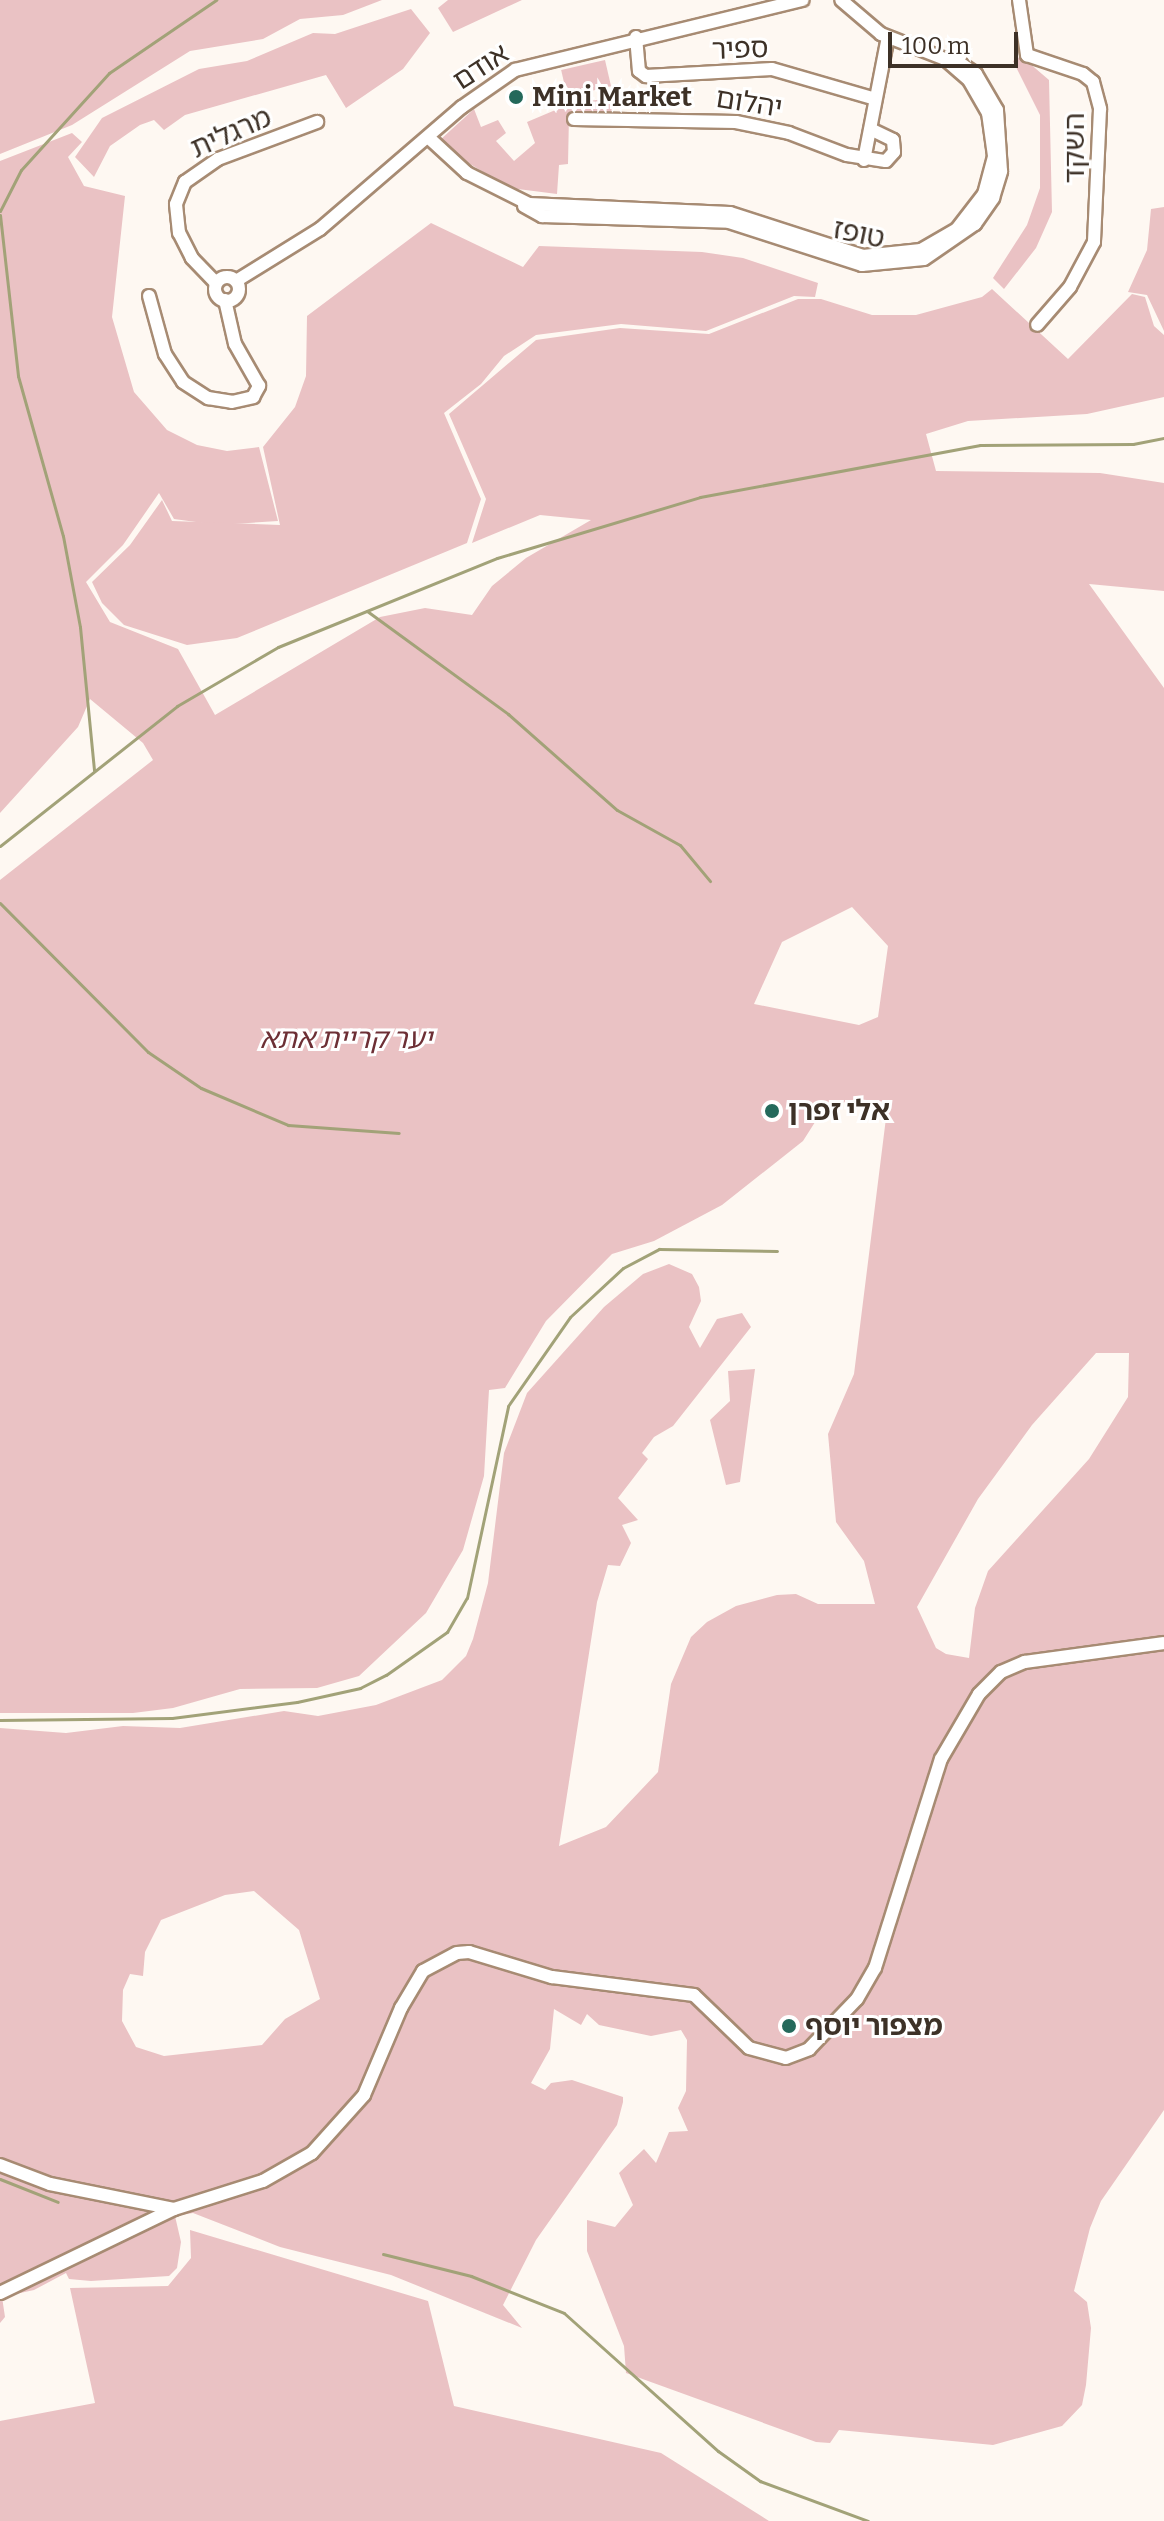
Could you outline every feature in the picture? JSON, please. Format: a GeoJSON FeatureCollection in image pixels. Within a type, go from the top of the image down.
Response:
{"type":"FeatureCollection","features":[{"type":"Feature","properties":{"kind":"street","name":"אודם"},"geometry":{"type":"LineString","coordinates":[[236,281],[320,229],[428,137],[515,70],[636,37],[803,0]]}},
{"type":"Feature","properties":{"kind":"street","name":"טופז"},"geometry":{"type":"LineString","coordinates":[[428,137],[456,165],[515,200],[562,207],[730,213],[863,256],[921,250],[968,218],[984,194],[994,156],[992,128],[977,90],[958,69],[930,51],[888,37],[841,0]]}},
{"type":"Feature","properties":{"kind":"street","name":"השקד"},"geometry":{"type":"LineString","coordinates":[[1019,0],[1027,55],[1083,74],[1093,82],[1100,109],[1094,242],[1070,287],[1037,325]]}},
{"type":"Feature","properties":{"kind":"street","name":"ספיר"},"geometry":{"type":"LineString","coordinates":[[636,37],[639,71],[646,76],[772,69],[875,99]]}},
{"type":"Feature","properties":{"kind":"street"},"geometry":{"type":"LineString","coordinates":[[870,129],[889,135],[894,152],[886,161],[864,160],[875,99],[888,37]]}},
{"type":"Feature","properties":{"kind":"street","name":"יהלום"},"geometry":{"type":"LineString","coordinates":[[574,119],[736,122],[789,133],[864,160]]}},
{"type":"Feature","properties":{"kind":"street","name":"מרגלית"},"geometry":{"type":"LineString","coordinates":[[216,283],[192,258],[179,233],[176,204],[185,182],[218,159],[317,122]]}},
{"type":"Feature","properties":{"kind":"street"},"geometry":{"type":"LineString","coordinates":[[149,296],[165,354],[183,382],[208,398],[232,402],[253,397],[259,386],[235,344],[225,300],[216,293],[216,283],[226,277],[236,281],[238,293],[225,300]]}},
{"type":"Feature","properties":{"kind":"street"},"geometry":{"type":"LineString","coordinates":[[0,2293],[174,2209],[263,2181],[312,2153],[364,2095],[401,2008],[423,1971],[457,1953],[469,1952],[552,1977],[694,1995],[749,2048],[786,2058],[809,2049],[857,1999],[875,1968],[941,1759],[979,1694],[1001,1672],[1025,1662],[1164,1643]]}},
{"type":"Feature","properties":{"kind":"street"},"geometry":{"type":"LineString","coordinates":[[0,2165],[50,2184],[174,2209]]}},
{"type":"Feature","properties":{"kind":"green space"},"geometry":{"type":"Polygon","coordinates":[[[0,0],[382,0],[343,15],[300,19],[263,39],[190,51],[72,125],[0,154],[0,0]]]}},
{"type":"Feature","properties":{"kind":"green space"},"geometry":{"type":"Polygon","coordinates":[[[448,0],[522,0],[453,32],[438,8],[448,0]]]}},
{"type":"Feature","properties":{"kind":"green space"},"geometry":{"type":"Polygon","coordinates":[[[411,9],[430,33],[403,69],[346,108],[326,75],[185,115],[164,130],[154,120],[140,125],[110,146],[94,177],[75,157],[102,118],[199,69],[247,61],[313,33],[335,34],[411,9]]]}},
{"type":"Feature","properties":{"kind":"green space"},"geometry":{"type":"Polygon","coordinates":[[[1021,56],[1049,80],[1052,212],[1036,248],[1004,289],[993,278],[1027,225],[1040,188],[1040,115],[1013,61],[1021,56]]]}},
{"type":"Feature","properties":{"kind":"green space"},"geometry":{"type":"Polygon","coordinates":[[[605,60],[611,86],[567,96],[561,70],[605,60]]]}},
{"type":"Feature","properties":{"kind":"green space"},"geometry":{"type":"Polygon","coordinates":[[[613,98],[611,114],[569,116],[568,164],[559,165],[557,194],[510,188],[455,155],[440,140],[474,109],[481,127],[498,120],[506,133],[496,141],[514,161],[535,143],[527,122],[572,103],[613,98]]]}},
{"type":"Feature","properties":{"kind":"green space","name":"יער קריית אתא"},"geometry":{"type":"Polygon","coordinates":[[[72,133],[82,142],[68,157],[84,186],[125,196],[112,317],[134,392],[167,430],[197,445],[227,451],[259,447],[278,521],[218,525],[174,519],[159,493],[123,545],[86,582],[110,622],[178,649],[215,715],[380,617],[425,608],[472,615],[492,586],[526,558],[591,520],[540,515],[472,543],[486,499],[449,414],[536,340],[620,328],[709,334],[798,299],[821,299],[872,315],[916,315],[982,297],[992,289],[1068,359],[1132,294],[1145,297],[1154,326],[1164,335],[1164,397],[1087,414],[968,421],[926,434],[936,471],[1100,473],[1164,483],[1164,591],[1089,584],[1164,688],[1164,2110],[1101,2201],[1090,2228],[1074,2291],[1087,2302],[1091,2328],[1086,2385],[1082,2405],[1062,2426],[993,2445],[839,2430],[830,2443],[816,2442],[626,2373],[624,2346],[587,2251],[587,2220],[615,2227],[633,2205],[619,2173],[644,2149],[656,2163],[669,2132],[688,2131],[678,2108],[686,2091],[687,2040],[681,2030],[651,2036],[599,2025],[587,2014],[581,2025],[554,2009],[550,2049],[531,2083],[545,2090],[551,2083],[572,2080],[623,2097],[623,2102],[617,2125],[536,2240],[503,2305],[522,2328],[391,2275],[280,2247],[193,2213],[175,2216],[181,2242],[177,2268],[169,2276],[91,2281],[69,2279],[66,2273],[34,2290],[2,2297],[5,2317],[0,2323],[0,1728],[66,1733],[123,1726],[180,1728],[284,1711],[318,1716],[376,1705],[442,1680],[466,1656],[473,1639],[488,1583],[504,1453],[527,1393],[604,1307],[643,1274],[669,1264],[692,1274],[699,1287],[701,1301],[689,1327],[700,1348],[717,1319],[742,1313],[751,1327],[673,1426],[654,1437],[642,1453],[648,1459],[618,1498],[638,1520],[622,1525],[631,1543],[620,1566],[608,1565],[597,1602],[559,1846],[606,1827],[658,1772],[671,1684],[691,1637],[707,1622],[736,1606],[777,1595],[796,1594],[818,1604],[875,1604],[864,1561],[836,1522],[828,1434],[854,1374],[888,1102],[856,1099],[824,1108],[803,1141],[722,1205],[654,1241],[612,1254],[546,1321],[505,1388],[489,1390],[484,1476],[463,1550],[426,1613],[359,1676],[317,1688],[240,1689],[173,1708],[133,1713],[0,1713],[0,880],[153,760],[143,743],[90,699],[78,727],[0,813],[0,161],[72,133]],[[852,907],[782,942],[754,1004],[859,1025],[878,1017],[888,946],[852,907]],[[1096,1353],[1032,1425],[978,1499],[917,1607],[936,1648],[946,1654],[969,1658],[975,1608],[988,1571],[1089,1459],[1128,1397],[1129,1353],[1096,1353]],[[254,1891],[225,1895],[161,1920],[145,1952],[143,1976],[130,1974],[123,1990],[122,2021],[136,2047],[164,2056],[262,2045],[285,2019],[320,1999],[299,1930],[254,1891]]]}},
{"type":"Feature","properties":{"kind":"green space"},"geometry":{"type":"Polygon","coordinates":[[[1164,207],[1164,331],[1147,295],[1128,292],[1147,250],[1151,209],[1164,207]]]}},
{"type":"Feature","properties":{"kind":"green space"},"geometry":{"type":"Polygon","coordinates":[[[431,223],[523,267],[539,246],[702,252],[743,258],[818,283],[815,297],[794,296],[706,331],[621,324],[536,335],[504,356],[481,384],[444,413],[481,499],[467,543],[237,638],[187,645],[124,625],[102,603],[92,582],[130,545],[162,500],[172,521],[280,525],[263,447],[295,407],[306,376],[307,316],[431,223]]]}},
{"type":"Feature","properties":{"kind":"green space"},"geometry":{"type":"Polygon","coordinates":[[[755,1369],[740,1482],[726,1485],[710,1420],[730,1401],[728,1371],[755,1369]]]}},
{"type":"Feature","properties":{"kind":"green space"},"geometry":{"type":"Polygon","coordinates":[[[190,2230],[428,2301],[454,2406],[661,2453],[769,2521],[0,2521],[0,2421],[95,2403],[70,2288],[168,2286],[191,2258],[190,2230]]]}},
{"type":"Feature","properties":{"kind":"waterway"},"geometry":{"type":"LineString","coordinates":[[0,211],[21,170],[109,73],[216,0]]}},
{"type":"Feature","properties":{"kind":"waterway"},"geometry":{"type":"LineString","coordinates":[[0,215],[18,376],[63,536],[80,627],[94,770]]}},
{"type":"Feature","properties":{"kind":"waterway"},"geometry":{"type":"LineString","coordinates":[[0,846],[177,706],[278,647],[497,558],[700,497],[980,445],[1133,444],[1164,438]]}},
{"type":"Feature","properties":{"kind":"waterway"},"geometry":{"type":"LineString","coordinates":[[367,611],[508,714],[617,810],[680,845],[710,881]]}},
{"type":"Feature","properties":{"kind":"waterway"},"geometry":{"type":"LineString","coordinates":[[0,903],[148,1052],[201,1088],[288,1125],[399,1133]]}},
{"type":"Feature","properties":{"kind":"waterway"},"geometry":{"type":"LineString","coordinates":[[0,1720],[172,1718],[297,1702],[360,1688],[386,1675],[447,1632],[467,1598],[508,1406],[570,1317],[623,1268],[659,1249],[777,1251]]}},
{"type":"Feature","properties":{"kind":"waterway"},"geometry":{"type":"LineString","coordinates":[[0,2179],[58,2202]]}},
{"type":"Feature","properties":{"kind":"waterway"},"geometry":{"type":"LineString","coordinates":[[383,2254],[471,2276],[564,2313],[718,2451],[760,2481],[868,2521]]}},
{"type":"Feature","properties":{"kind":"place","name":"Mini Market"},"geometry":{"type":"Point","coordinates":[516,97]}},
{"type":"Feature","properties":{"kind":"place","name":"אלי זפרן"},"geometry":{"type":"Point","coordinates":[772,1111]}},
{"type":"Feature","properties":{"kind":"place","name":"מצפור יוסף"},"geometry":{"type":"Point","coordinates":[789,2026]}}]}
